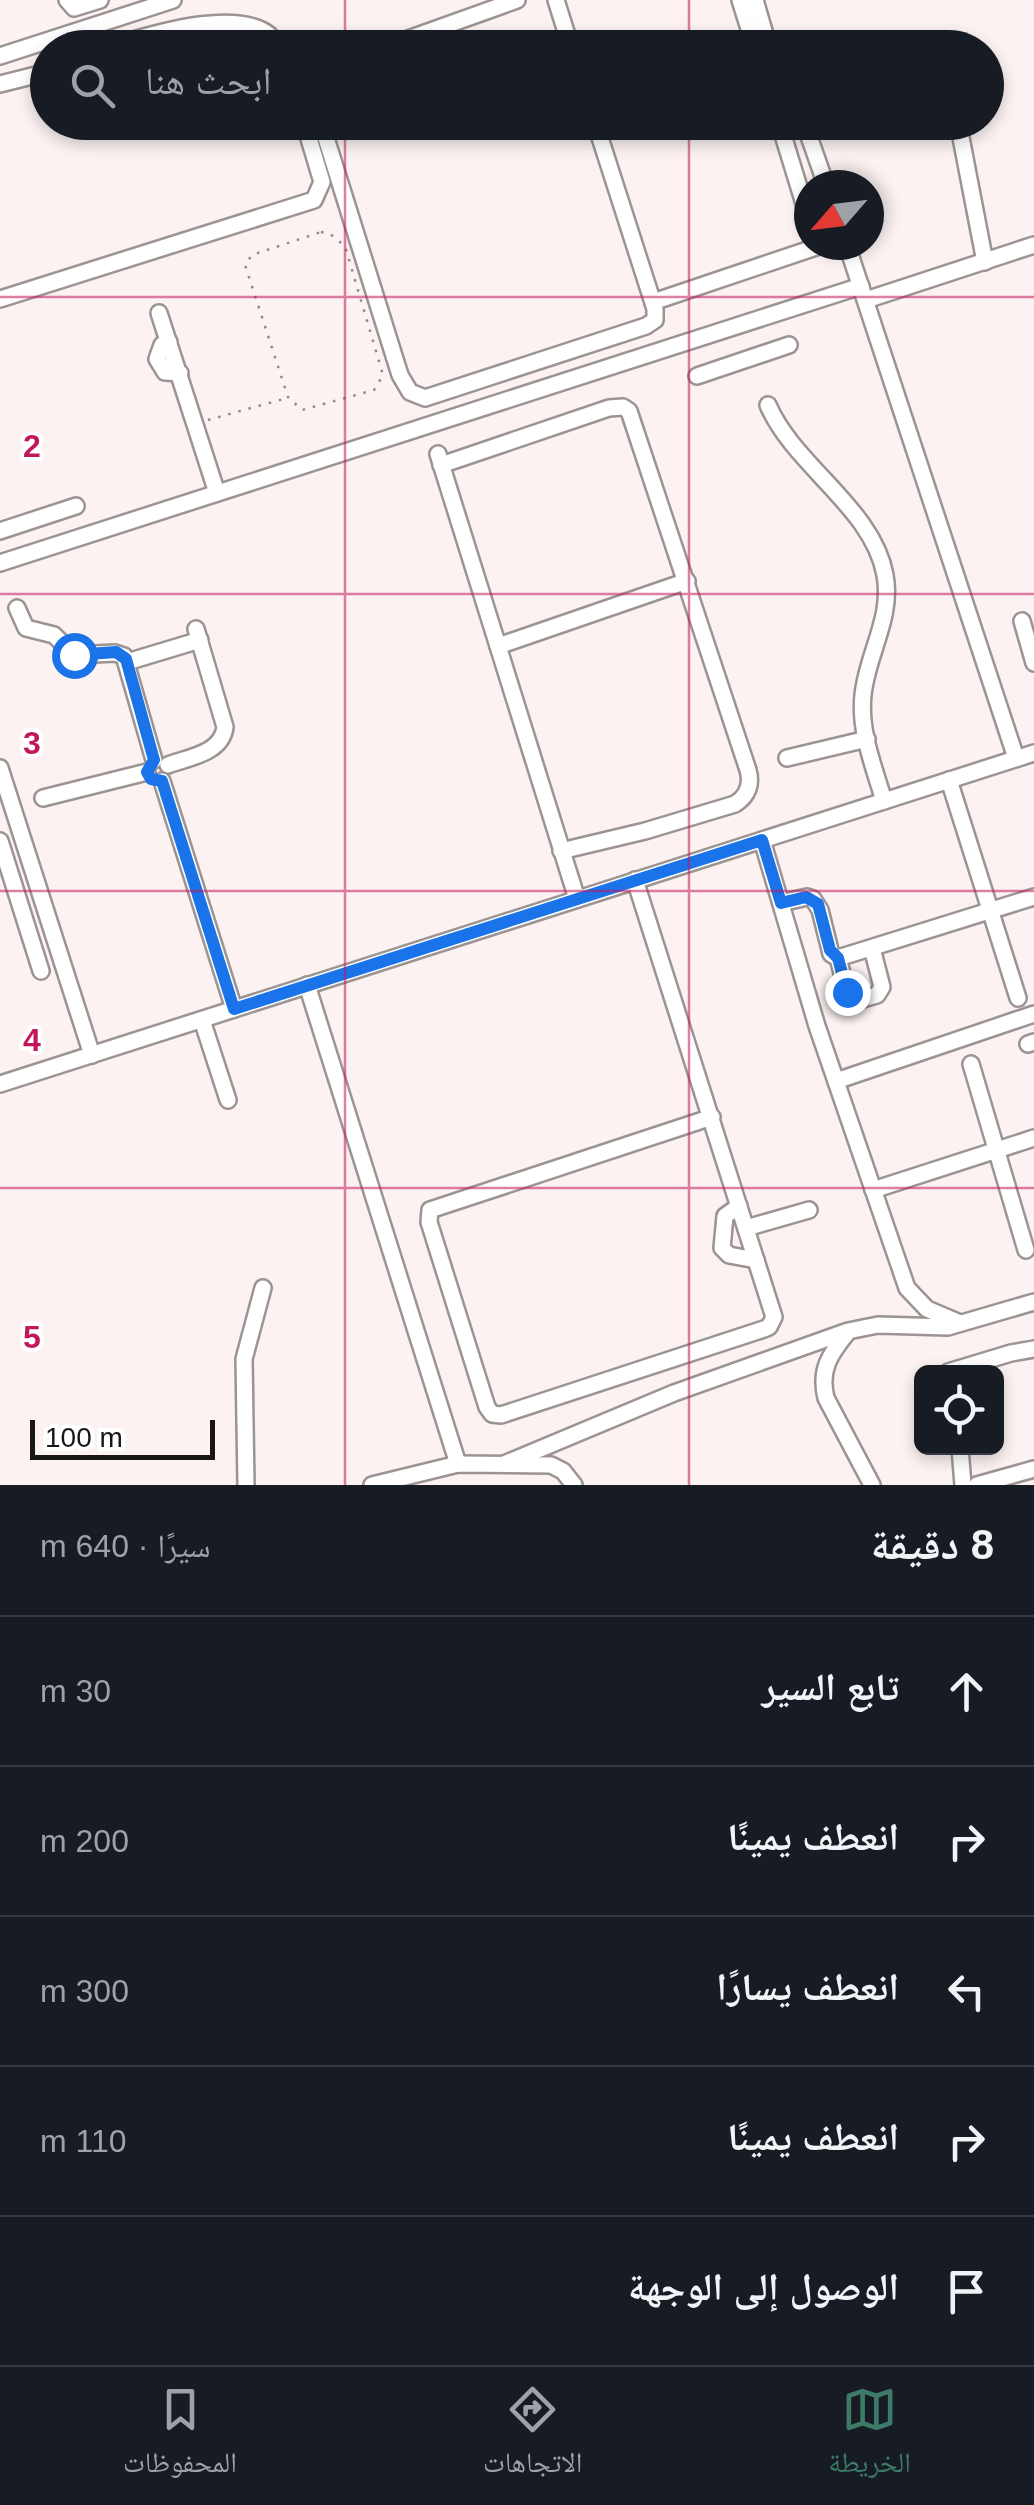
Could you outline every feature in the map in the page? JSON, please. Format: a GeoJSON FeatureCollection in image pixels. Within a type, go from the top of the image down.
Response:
{"type":"FeatureCollection","features":[{"type":"Feature","properties":{"kind":"street"},"geometry":{"type":"LineString","coordinates":[[66,0],[74,8],[101,0],[109,22]]}},
{"type":"Feature","properties":{"kind":"street"},"geometry":{"type":"LineString","coordinates":[[83,30],[147,4],[173,0]]}},
{"type":"Feature","properties":{"kind":"street"},"geometry":{"type":"LineString","coordinates":[[433,30],[517,0]]}},
{"type":"Feature","properties":{"kind":"street"},"geometry":{"type":"LineString","coordinates":[[556,0],[565,30]]}},
{"type":"Feature","properties":{"kind":"street"},"geometry":{"type":"LineString","coordinates":[[740,0],[749,30]]}},
{"type":"Feature","properties":{"kind":"street"},"geometry":{"type":"LineString","coordinates":[[755,0],[764,30]]}},
{"type":"Feature","properties":{"kind":"street"},"geometry":{"type":"LineString","coordinates":[[171,30],[224,15],[264,23],[270,30]]}},
{"type":"Feature","properties":{"kind":"street"},"geometry":{"type":"LineString","coordinates":[[0,56],[30,47]]}},
{"type":"Feature","properties":{"kind":"street"},"geometry":{"type":"LineString","coordinates":[[0,84],[30,76]]}},
{"type":"Feature","properties":{"kind":"street"},"geometry":{"type":"LineString","coordinates":[[0,299],[314,200],[322,182],[309,140]]}},
{"type":"Feature","properties":{"kind":"street"},"geometry":{"type":"LineString","coordinates":[[327,140],[400,375],[415,396],[430,397],[651,324],[656,314],[653,302],[601,140]]}},
{"type":"Feature","properties":{"kind":"street"},"geometry":{"type":"LineString","coordinates":[[785,140],[794,171]]}},
{"type":"Feature","properties":{"kind":"street"},"geometry":{"type":"LineString","coordinates":[[810,140],[821,170]]}},
{"type":"Feature","properties":{"kind":"street"},"geometry":{"type":"LineString","coordinates":[[961,140],[984,262]]}},
{"type":"Feature","properties":{"kind":"street"},"geometry":{"type":"LineString","coordinates":[[0,562],[726,329],[984,262],[1034,245]]}},
{"type":"Feature","properties":{"kind":"street"},"geometry":{"type":"LineString","coordinates":[[653,302],[794,254]]}},
{"type":"Feature","properties":{"kind":"street"},"geometry":{"type":"LineString","coordinates":[[852,260],[1016,758]]}},
{"type":"Feature","properties":{"kind":"street"},"geometry":{"type":"LineString","coordinates":[[160,313],[218,493]]}},
{"type":"Feature","properties":{"kind":"street"},"geometry":{"type":"LineString","coordinates":[[726,329],[736,363]]}},
{"type":"Feature","properties":{"kind":"street"},"geometry":{"type":"LineString","coordinates":[[697,376],[789,345]]}},
{"type":"Feature","properties":{"kind":"street"},"geometry":{"type":"LineString","coordinates":[[768,405],[778,424],[870,535],[882,564],[887,595],[885,616],[863,691],[862,708],[866,739],[884,801]]}},
{"type":"Feature","properties":{"kind":"street"},"geometry":{"type":"LineString","coordinates":[[562,850],[735,804],[750,786],[633,416],[623,407],[440,459],[576,899]]}},
{"type":"Feature","properties":{"kind":"street"},"geometry":{"type":"LineString","coordinates":[[0,532],[76,506]]}},
{"type":"Feature","properties":{"kind":"street"},"geometry":{"type":"LineString","coordinates":[[498,646],[687,581]]}},
{"type":"Feature","properties":{"kind":"street"},"geometry":{"type":"LineString","coordinates":[[18,608],[26,628],[54,635],[74,655],[119,653],[127,662],[234,1009]]}},
{"type":"Feature","properties":{"kind":"street"},"geometry":{"type":"LineString","coordinates":[[1022,622],[1034,663]]}},
{"type":"Feature","properties":{"kind":"street"},"geometry":{"type":"LineString","coordinates":[[43,798],[158,770],[214,748],[224,735],[198,634],[127,662]]}},
{"type":"Feature","properties":{"kind":"street"},"geometry":{"type":"LineString","coordinates":[[787,758],[866,739]]}},
{"type":"Feature","properties":{"kind":"street"},"geometry":{"type":"LineString","coordinates":[[0,1084],[1034,753]]}},
{"type":"Feature","properties":{"kind":"street"},"geometry":{"type":"LineString","coordinates":[[0,768],[92,1055]]}},
{"type":"Feature","properties":{"kind":"street"},"geometry":{"type":"LineString","coordinates":[[949,780],[1018,998]]}},
{"type":"Feature","properties":{"kind":"street"},"geometry":{"type":"LineString","coordinates":[[762,840],[836,1080],[907,1288],[928,1309],[961,1323]]}},
{"type":"Feature","properties":{"kind":"street"},"geometry":{"type":"LineString","coordinates":[[0,841],[4,867],[41,971]]}},
{"type":"Feature","properties":{"kind":"street"},"geometry":{"type":"LineString","coordinates":[[636,880],[712,1117],[774,1318],[769,1327],[501,1415],[488,1411],[429,1222],[430,1210],[712,1117]]}},
{"type":"Feature","properties":{"kind":"street"},"geometry":{"type":"LineString","coordinates":[[838,958],[1034,896]]}},
{"type":"Feature","properties":{"kind":"street"},"geometry":{"type":"LineString","coordinates":[[781,903],[806,897],[818,904],[848,996],[856,1001],[874,996],[882,987],[872,948]]}},
{"type":"Feature","properties":{"kind":"street"},"geometry":{"type":"LineString","coordinates":[[308,986],[458,1464]]}},
{"type":"Feature","properties":{"kind":"street"},"geometry":{"type":"LineString","coordinates":[[836,1080],[1034,1014]]}},
{"type":"Feature","properties":{"kind":"street"},"geometry":{"type":"LineString","coordinates":[[202,1020],[228,1100]]}},
{"type":"Feature","properties":{"kind":"street"},"geometry":{"type":"LineString","coordinates":[[971,1064],[1026,1250]]}},
{"type":"Feature","properties":{"kind":"street"},"geometry":{"type":"LineString","coordinates":[[873,1190],[1034,1138]]}},
{"type":"Feature","properties":{"kind":"street"},"geometry":{"type":"LineString","coordinates":[[739,1206],[726,1214],[721,1243],[730,1255],[756,1260]]}},
{"type":"Feature","properties":{"kind":"street"},"geometry":{"type":"LineString","coordinates":[[746,1228],[810,1210]]}},
{"type":"Feature","properties":{"kind":"street"},"geometry":{"type":"LineString","coordinates":[[246,1485],[244,1358],[263,1288]]}},
{"type":"Feature","properties":{"kind":"street"},"geometry":{"type":"LineString","coordinates":[[504,1464],[674,1393],[848,1331],[878,1325],[935,1328],[1034,1302]]}},
{"type":"Feature","properties":{"kind":"street"},"geometry":{"type":"LineString","coordinates":[[848,1331],[827,1359],[823,1385],[826,1398],[872,1485]]}},
{"type":"Feature","properties":{"kind":"street"},"geometry":{"type":"LineString","coordinates":[[971,1365],[1034,1350]]}},
{"type":"Feature","properties":{"kind":"street"},"geometry":{"type":"LineString","coordinates":[[961,1455],[963,1485]]}},
{"type":"Feature","properties":{"kind":"street"},"geometry":{"type":"LineString","coordinates":[[372,1485],[458,1464],[551,1466],[562,1471],[574,1485]]}},
{"type":"Feature","properties":{"kind":"street"},"geometry":{"type":"LineString","coordinates":[[977,1485],[1034,1468]]}},
{"type":"Feature","properties":{"kind":"path"},"geometry":{"type":"LineString","coordinates":[[312,234],[330,234],[344,246],[382,368],[382,381],[374,390],[309,410],[296,408],[288,398],[245,265],[258,252],[312,234]]}},
{"type":"Feature","properties":{"kind":"path"},"geometry":{"type":"LineString","coordinates":[[196,424],[288,398]]}},
{"type":"Feature","properties":{"kind":"route"},"geometry":{"type":"LineString","coordinates":[[74,655],[116,652],[126,659],[154,760],[147,772],[154,781],[162,781],[234,1009],[762,840],[781,903],[806,897],[818,904],[830,950],[838,958],[847,992]]}}]}
